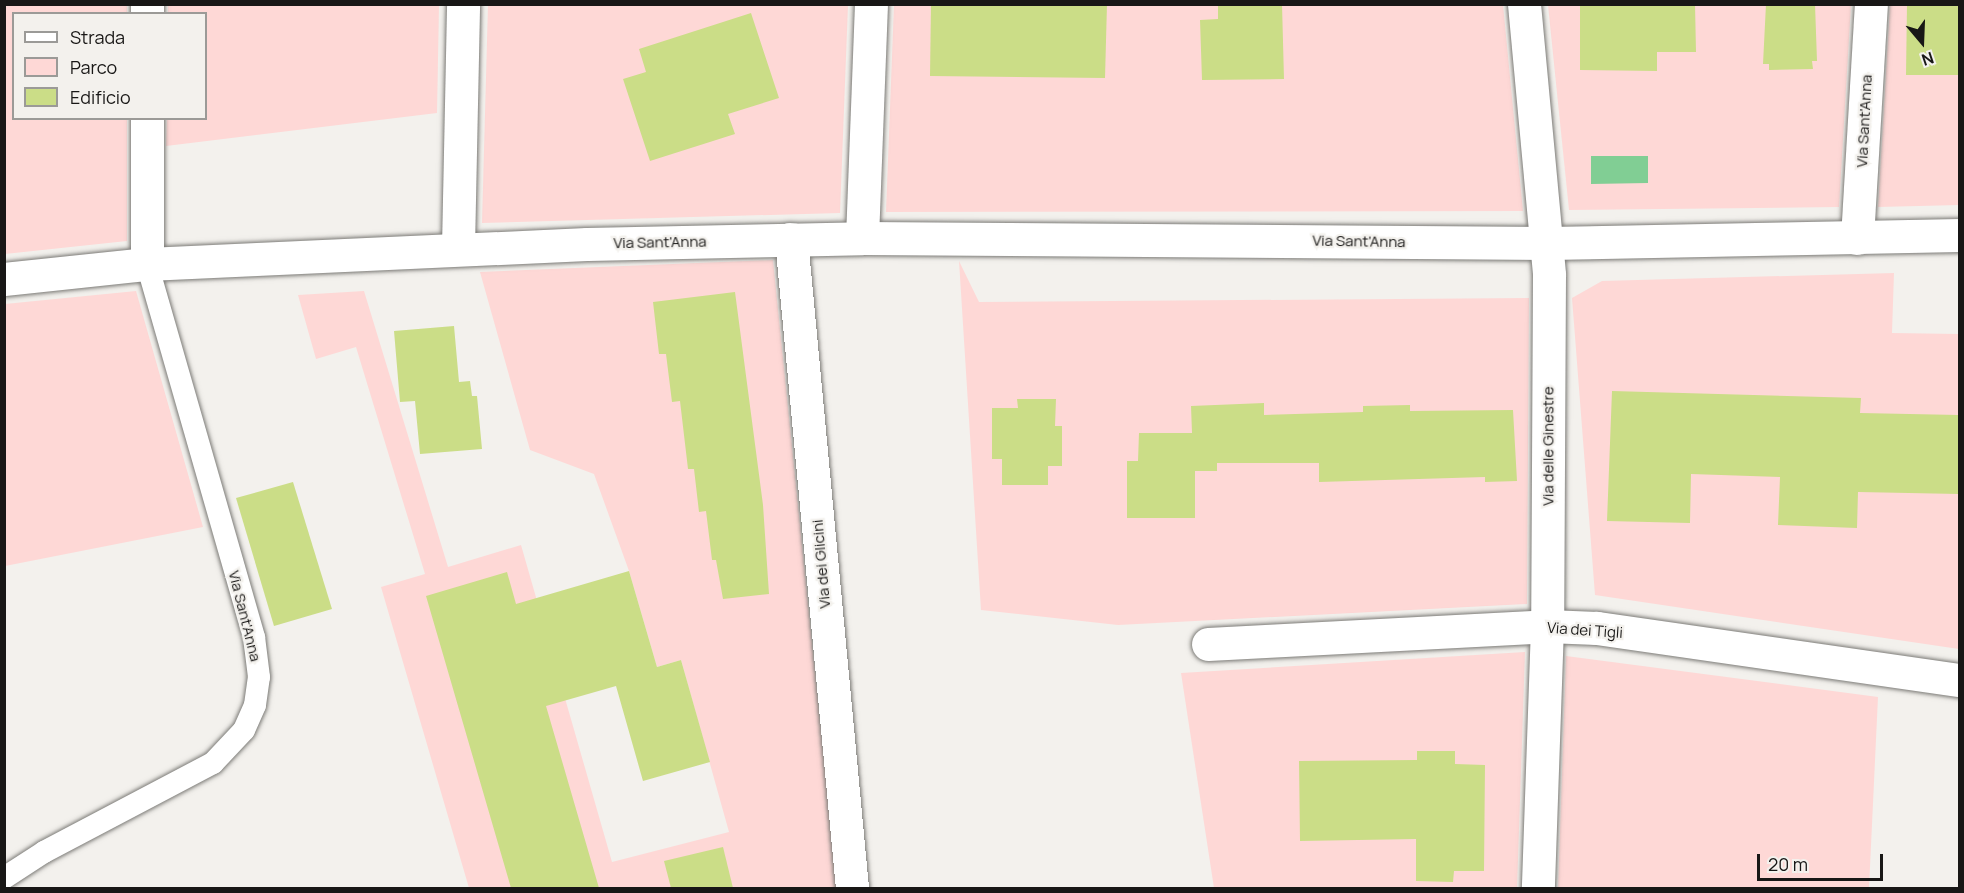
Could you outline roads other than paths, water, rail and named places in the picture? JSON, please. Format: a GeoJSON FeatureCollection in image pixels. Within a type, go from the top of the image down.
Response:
{"type":"FeatureCollection","features":[{"type":"Feature","properties":{"kind":"street"},"geometry":{"type":"LineString","coordinates":[[458,247],[464,4]]}},
{"type":"Feature","properties":{"kind":"street"},"geometry":{"type":"LineString","coordinates":[[862,238],[871,4]]}},
{"type":"Feature","properties":{"kind":"street","name":"Via delle Ginestre"},"geometry":{"type":"LineString","coordinates":[[1524,4],[1548,243],[1547,626],[1538,888]]}},
{"type":"Feature","properties":{"kind":"street","name":"Via Sant'Anna"},"geometry":{"type":"LineString","coordinates":[[1857,238],[1871,4]]}},
{"type":"Feature","properties":{"kind":"street","name":"Via Sant'Anna"},"geometry":{"type":"LineString","coordinates":[[147,120],[147,264]]}},
{"type":"Feature","properties":{"kind":"street","name":"Via Sant'Anna"},"geometry":{"type":"LineString","coordinates":[[4,279],[147,264],[458,247],[791,239],[1548,243],[1959,235]]}},
{"type":"Feature","properties":{"kind":"street","name":"Via dei Glicini"},"geometry":{"type":"LineString","coordinates":[[791,239],[852,888]]}},
{"type":"Feature","properties":{"kind":"street","name":"Via dei Tigli"},"geometry":{"type":"LineString","coordinates":[[1208,644],[1547,626],[1609,630],[1959,680]]}},
{"type":"Feature","properties":{"kind":"lane","name":"Via Sant'Anna"},"geometry":{"type":"LineString","coordinates":[[4,878],[44,852],[213,763],[244,730],[255,705],[259,677],[254,637],[147,264]]}}]}
